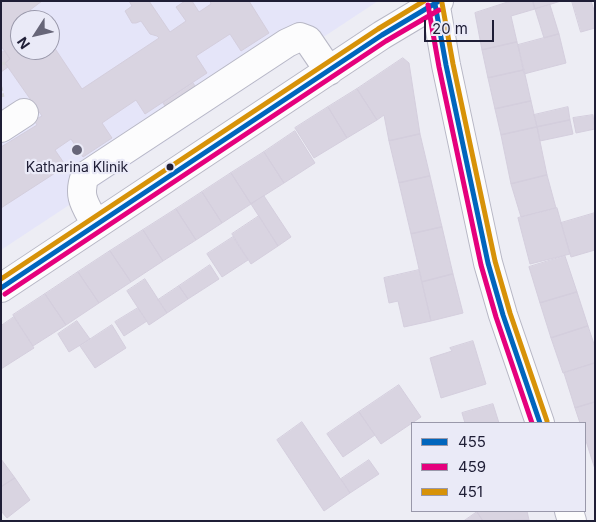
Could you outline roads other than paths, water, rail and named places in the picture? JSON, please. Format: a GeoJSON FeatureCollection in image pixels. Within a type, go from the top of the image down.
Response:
{"type":"FeatureCollection","features":[{"type":"Feature","properties":{"kind":"street"},"geometry":{"type":"LineString","coordinates":[[2,286],[382,35],[436,2],[446,65],[488,263],[503,315],[540,422]]}},
{"type":"Feature","properties":{"kind":"street"},"geometry":{"type":"LineString","coordinates":[[96,225],[82,195],[81,188],[86,176],[255,64],[300,36],[308,40],[329,71]]}},
{"type":"Feature","properties":{"kind":"street"},"geometry":{"type":"LineString","coordinates":[[1,128],[24,113]]}},
{"type":"Feature","properties":{"kind":"place","name":"Katharina Klinik"},"geometry":{"type":"Point","coordinates":[77,150]}}]}
